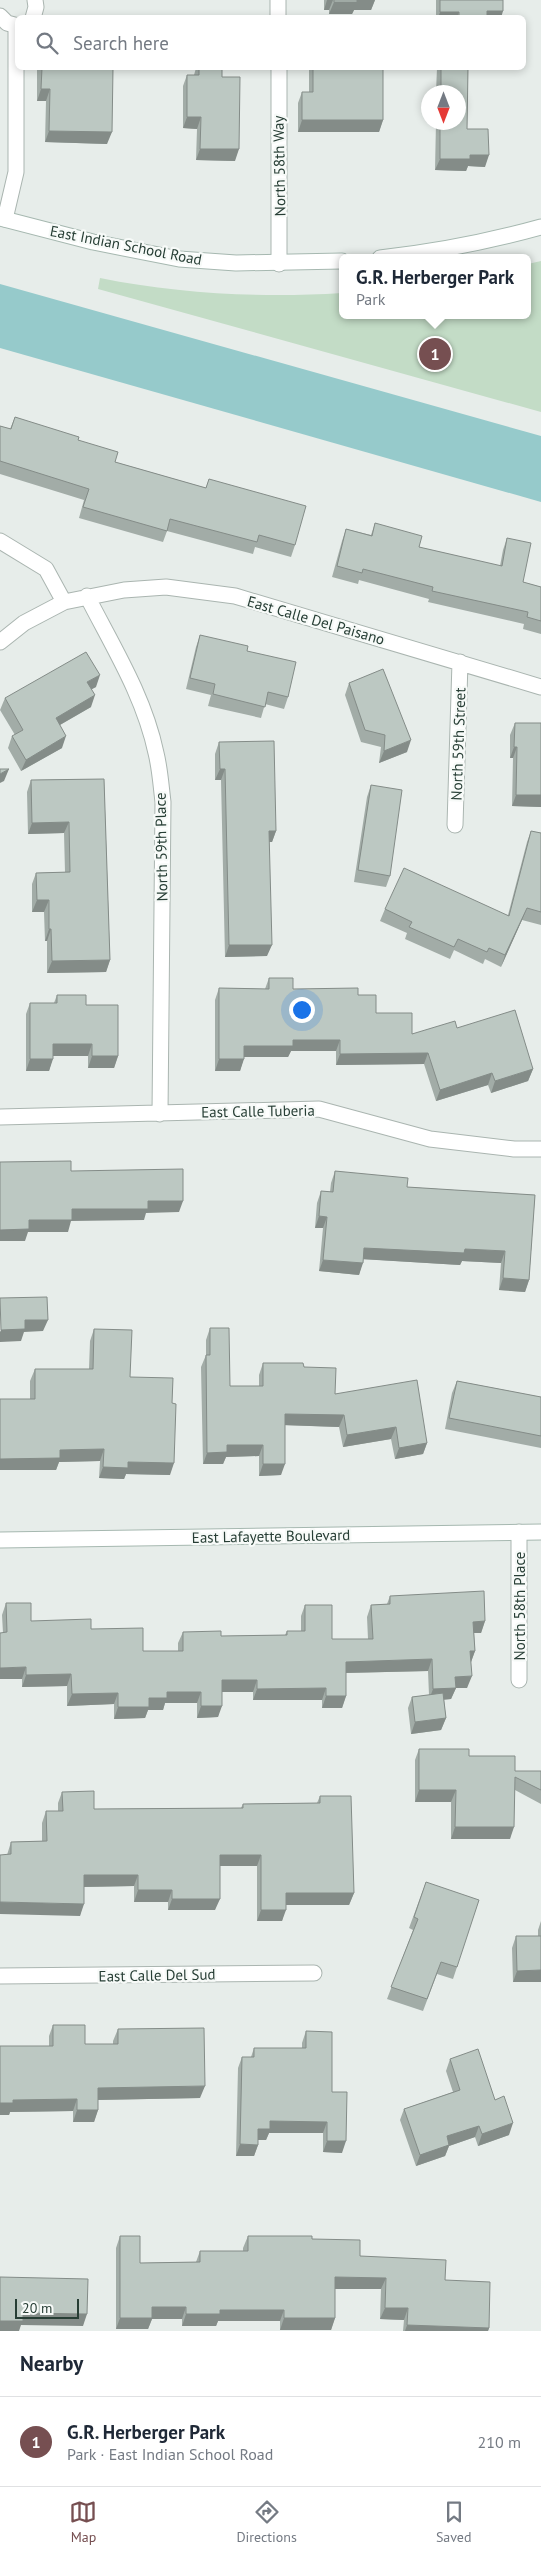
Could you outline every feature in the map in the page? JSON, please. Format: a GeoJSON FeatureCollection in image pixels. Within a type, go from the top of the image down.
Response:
{"type":"FeatureCollection","features":[{"type":"Feature","properties":{"kind":"street"},"geometry":{"type":"LineString","coordinates":[[34,0],[36,7],[34,15]]}},
{"type":"Feature","properties":{"kind":"street"},"geometry":{"type":"LineString","coordinates":[[278,0],[278,15]]}},
{"type":"Feature","properties":{"kind":"street"},"geometry":{"type":"LineString","coordinates":[[0,16],[7,23],[15,25]]}},
{"type":"Feature","properties":{"kind":"street"},"geometry":{"type":"LineString","coordinates":[[2,218],[16,172],[17,70]]}},
{"type":"Feature","properties":{"kind":"street","name":"North 58th Way"},"geometry":{"type":"LineString","coordinates":[[278,70],[279,264]]}},
{"type":"Feature","properties":{"kind":"street","name":"East Indian School Road"},"geometry":{"type":"LineString","coordinates":[[2,218],[93,242],[179,259],[279,264],[339,261]]}},
{"type":"Feature","properties":{"kind":"street"},"geometry":{"type":"LineString","coordinates":[[415,254],[489,242],[541,226]]}},
{"type":"Feature","properties":{"kind":"street"},"geometry":{"type":"LineString","coordinates":[[0,541],[46,569],[64,602]]}},
{"type":"Feature","properties":{"kind":"street","name":"East Calle Del Paisano"},"geometry":{"type":"LineString","coordinates":[[0,642],[24,623],[64,602],[124,590],[166,588],[235,596],[541,686]]}},
{"type":"Feature","properties":{"kind":"street","name":"North 59th Place"},"geometry":{"type":"LineString","coordinates":[[87,596],[125,666],[145,714],[156,754],[162,802],[160,1114]]}},
{"type":"Feature","properties":{"kind":"street","name":"North 59th Street"},"geometry":{"type":"LineString","coordinates":[[455,825],[460,662]]}},
{"type":"Feature","properties":{"kind":"street","name":"East Calle Tuberia"},"geometry":{"type":"LineString","coordinates":[[0,1116],[160,1114],[319,1109],[430,1139],[514,1149],[541,1149]]}},
{"type":"Feature","properties":{"kind":"street","name":"North 58th Place"},"geometry":{"type":"LineString","coordinates":[[519,1532],[519,1680]]}},
{"type":"Feature","properties":{"kind":"street","name":"East Lafayette Boulevard"},"geometry":{"type":"LineString","coordinates":[[0,1540],[541,1532]]}},
{"type":"Feature","properties":{"kind":"street","name":"East Calle Del Sud"},"geometry":{"type":"LineString","coordinates":[[0,1976],[314,1973]]}},
{"type":"Feature","properties":{"kind":"green space"},"geometry":{"type":"Polygon","coordinates":[[[541,261],[541,412],[98,289],[100,278],[160,288],[251,295],[339,293],[339,319],[531,319],[531,263],[541,261]]]}},
{"type":"Feature","properties":{"kind":"water"},"geometry":{"type":"Polygon","coordinates":[[[0,284],[541,436],[541,502],[0,348],[0,284]]]}},
{"type":"Feature","properties":{"kind":"building"},"geometry":{"type":"Polygon","coordinates":[[[334,0],[357,0],[357,2],[334,2],[334,0]]]}},
{"type":"Feature","properties":{"kind":"building"},"geometry":{"type":"Polygon","coordinates":[[[440,0],[503,0],[503,11],[487,11],[487,15],[459,15],[459,12],[440,12],[440,0]]]}},
{"type":"Feature","properties":{"kind":"building"},"geometry":{"type":"Polygon","coordinates":[[[42,70],[113,70],[112,132],[49,131],[50,89],[41,89],[42,70]]]}},
{"type":"Feature","properties":{"kind":"building"},"geometry":{"type":"Polygon","coordinates":[[[199,70],[222,70],[222,77],[240,77],[239,149],[200,149],[201,117],[187,117],[187,75],[199,75],[199,70]]]}},
{"type":"Feature","properties":{"kind":"building"},"geometry":{"type":"Polygon","coordinates":[[[313,70],[383,70],[383,120],[302,120],[302,92],[313,92],[313,70]]]}},
{"type":"Feature","properties":{"kind":"building"},"geometry":{"type":"Polygon","coordinates":[[[441,70],[468,70],[467,129],[488,129],[489,155],[470,155],[470,159],[440,159],[440,130],[466,130],[466,85],[441,85],[441,70]]]}},
{"type":"Feature","properties":{"kind":"building"},"geometry":{"type":"Polygon","coordinates":[[[15,417],[79,437],[78,440],[118,452],[115,462],[206,488],[209,479],[306,506],[295,545],[259,535],[257,542],[170,519],[167,531],[83,507],[89,489],[0,461],[0,426],[11,429],[15,417]]]}},
{"type":"Feature","properties":{"kind":"building"},"geometry":{"type":"Polygon","coordinates":[[[375,523],[422,536],[419,547],[502,566],[507,538],[531,543],[523,582],[541,587],[541,621],[527,617],[528,612],[432,591],[433,587],[363,569],[362,573],[337,566],[346,529],[372,536],[375,523]]]}},
{"type":"Feature","properties":{"kind":"building"},"geometry":{"type":"Polygon","coordinates":[[[200,635],[248,646],[247,651],[296,662],[288,697],[268,692],[265,707],[213,694],[215,684],[190,678],[200,635]]]}},
{"type":"Feature","properties":{"kind":"building"},"geometry":{"type":"Polygon","coordinates":[[[86,652],[100,675],[87,682],[95,695],[56,718],[66,736],[26,760],[12,736],[23,730],[5,698],[86,652]]]}},
{"type":"Feature","properties":{"kind":"building"},"geometry":{"type":"Polygon","coordinates":[[[383,669],[411,740],[384,751],[385,735],[365,730],[349,683],[383,669]]]}},
{"type":"Feature","properties":{"kind":"building"},"geometry":{"type":"Polygon","coordinates":[[[515,723],[541,723],[541,795],[516,795],[517,747],[514,747],[515,723]]]}},
{"type":"Feature","properties":{"kind":"building"},"geometry":{"type":"Polygon","coordinates":[[[274,741],[276,831],[269,831],[272,945],[229,945],[225,769],[220,769],[219,742],[274,741]]]}},
{"type":"Feature","properties":{"kind":"building"},"geometry":{"type":"Polygon","coordinates":[[[0,769],[9,769],[0,774],[0,769]]]}},
{"type":"Feature","properties":{"kind":"building"},"geometry":{"type":"Polygon","coordinates":[[[104,779],[110,960],[52,961],[49,900],[37,900],[36,873],[70,872],[69,822],[32,823],[31,780],[104,779]]]}},
{"type":"Feature","properties":{"kind":"building"},"geometry":{"type":"Polygon","coordinates":[[[371,785],[402,790],[390,876],[358,870],[371,785]]]}},
{"type":"Feature","properties":{"kind":"building"},"geometry":{"type":"Polygon","coordinates":[[[531,831],[541,833],[541,912],[527,908],[505,955],[489,948],[487,952],[458,939],[454,947],[409,927],[412,922],[385,909],[404,868],[509,916],[531,831]]]}},
{"type":"Feature","properties":{"kind":"building"},"geometry":{"type":"Polygon","coordinates":[[[269,978],[293,978],[293,989],[358,988],[358,995],[376,995],[376,1013],[412,1013],[412,1034],[455,1021],[457,1028],[515,1010],[533,1069],[495,1081],[492,1073],[440,1090],[428,1053],[340,1054],[340,1040],[293,1040],[293,1046],[244,1046],[244,1059],[219,1059],[219,988],[269,989],[269,978]]]}},
{"type":"Feature","properties":{"kind":"building"},"geometry":{"type":"Polygon","coordinates":[[[57,995],[86,995],[86,1005],[118,1005],[118,1056],[92,1056],[92,1044],[53,1044],[53,1059],[30,1059],[30,1003],[57,1003],[57,995]]]}},
{"type":"Feature","properties":{"kind":"building"},"geometry":{"type":"Polygon","coordinates":[[[71,1161],[71,1171],[183,1169],[183,1201],[148,1201],[148,1209],[72,1209],[72,1220],[29,1220],[29,1229],[0,1230],[0,1162],[71,1161]]]}},
{"type":"Feature","properties":{"kind":"building"},"geometry":{"type":"Polygon","coordinates":[[[335,1171],[408,1178],[407,1187],[535,1195],[529,1280],[503,1278],[505,1251],[465,1249],[464,1253],[364,1248],[363,1263],[323,1260],[327,1217],[319,1216],[321,1191],[333,1192],[335,1171]]]}},
{"type":"Feature","properties":{"kind":"building"},"geometry":{"type":"Polygon","coordinates":[[[47,1297],[48,1320],[25,1320],[25,1329],[1,1330],[0,1298],[47,1297]]]}},
{"type":"Feature","properties":{"kind":"building"},"geometry":{"type":"Polygon","coordinates":[[[210,1328],[229,1328],[230,1386],[263,1386],[263,1363],[303,1363],[304,1367],[336,1368],[335,1394],[417,1380],[427,1443],[399,1448],[396,1427],[347,1435],[344,1415],[285,1414],[285,1464],[263,1464],[263,1445],[227,1445],[227,1452],[207,1453],[206,1355],[210,1355],[210,1328]]]}},
{"type":"Feature","properties":{"kind":"building"},"geometry":{"type":"Polygon","coordinates":[[[94,1329],[132,1330],[130,1377],[173,1378],[172,1403],[176,1404],[174,1463],[128,1462],[128,1468],[103,1467],[104,1449],[60,1450],[60,1458],[0,1459],[0,1399],[35,1399],[35,1369],[93,1369],[94,1329]]]}},
{"type":"Feature","properties":{"kind":"building"},"geometry":{"type":"Polygon","coordinates":[[[457,1381],[541,1397],[541,1436],[449,1418],[457,1381]]]}},
{"type":"Feature","properties":{"kind":"building"},"geometry":{"type":"Polygon","coordinates":[[[484,1591],[485,1621],[473,1622],[475,1651],[470,1651],[472,1676],[455,1677],[456,1688],[433,1689],[432,1659],[346,1662],[346,1696],[326,1696],[326,1688],[257,1689],[257,1680],[222,1680],[222,1706],[201,1706],[201,1692],[167,1692],[167,1698],[149,1698],[149,1707],[118,1707],[118,1693],[72,1694],[71,1674],[26,1675],[26,1667],[0,1668],[0,1633],[7,1632],[6,1603],[31,1603],[31,1621],[91,1619],[91,1629],[143,1628],[143,1651],[183,1651],[183,1632],[221,1631],[221,1636],[287,1635],[287,1631],[305,1631],[305,1605],[332,1605],[332,1639],[373,1639],[371,1605],[390,1604],[390,1596],[484,1591]]]}},
{"type":"Feature","properties":{"kind":"building"},"geometry":{"type":"Polygon","coordinates":[[[443,1693],[446,1718],[415,1722],[412,1697],[443,1693]]]}},
{"type":"Feature","properties":{"kind":"building"},"geometry":{"type":"Polygon","coordinates":[[[419,1749],[469,1749],[469,1756],[515,1756],[515,1771],[541,1771],[541,1790],[515,1777],[514,1827],[455,1827],[456,1790],[419,1790],[419,1749]]]}},
{"type":"Feature","properties":{"kind":"building"},"geometry":{"type":"Polygon","coordinates":[[[94,1791],[94,1809],[243,1808],[243,1804],[320,1803],[320,1796],[351,1796],[354,1893],[286,1893],[286,1910],[261,1910],[261,1855],[220,1855],[220,1899],[172,1899],[172,1890],[138,1890],[138,1875],[84,1875],[84,1904],[0,1902],[0,1855],[11,1854],[11,1842],[47,1841],[46,1811],[63,1811],[62,1792],[94,1791]]]}},
{"type":"Feature","properties":{"kind":"building"},"geometry":{"type":"Polygon","coordinates":[[[426,1882],[479,1900],[457,1967],[441,1962],[427,1999],[391,1987],[418,1919],[414,1917],[426,1882]]]}},
{"type":"Feature","properties":{"kind":"building"},"geometry":{"type":"Polygon","coordinates":[[[516,1936],[541,1936],[541,1970],[517,1971],[516,1936]]]}},
{"type":"Feature","properties":{"kind":"building"},"geometry":{"type":"Polygon","coordinates":[[[53,2025],[85,2025],[85,2044],[118,2044],[118,2029],[204,2028],[205,2086],[98,2088],[98,2110],[77,2110],[77,2099],[13,2100],[13,2103],[0,2103],[0,2046],[53,2046],[53,2025]]]}},
{"type":"Feature","properties":{"kind":"building"},"geometry":{"type":"Polygon","coordinates":[[[306,2031],[332,2032],[332,2092],[347,2092],[346,2141],[327,2141],[327,2122],[270,2121],[270,2129],[258,2129],[258,2145],[240,2144],[242,2057],[254,2057],[254,2048],[306,2048],[306,2031]]]}},
{"type":"Feature","properties":{"kind":"building"},"geometry":{"type":"Polygon","coordinates":[[[478,2049],[495,2100],[504,2096],[513,2123],[482,2134],[479,2126],[447,2136],[449,2145],[420,2155],[404,2109],[460,2090],[450,2059],[478,2049]]]}},
{"type":"Feature","properties":{"kind":"building"},"geometry":{"type":"Polygon","coordinates":[[[120,2236],[140,2236],[140,2263],[200,2262],[200,2251],[248,2251],[248,2236],[312,2236],[312,2239],[360,2240],[360,2256],[446,2260],[445,2280],[490,2282],[489,2328],[407,2325],[408,2308],[385,2308],[386,2278],[335,2277],[335,2318],[284,2318],[284,2310],[220,2310],[220,2314],[186,2314],[186,2307],[152,2307],[152,2318],[120,2318],[120,2236]]]}},
{"type":"Feature","properties":{"kind":"building"},"geometry":{"type":"Polygon","coordinates":[[[0,2277],[88,2279],[87,2314],[23,2313],[23,2321],[0,2321],[0,2277]]]}},
{"type":"Feature","properties":{"kind":"place","name":"G.R. Herberger Park"},"geometry":{"type":"Point","coordinates":[435,354]}}]}
